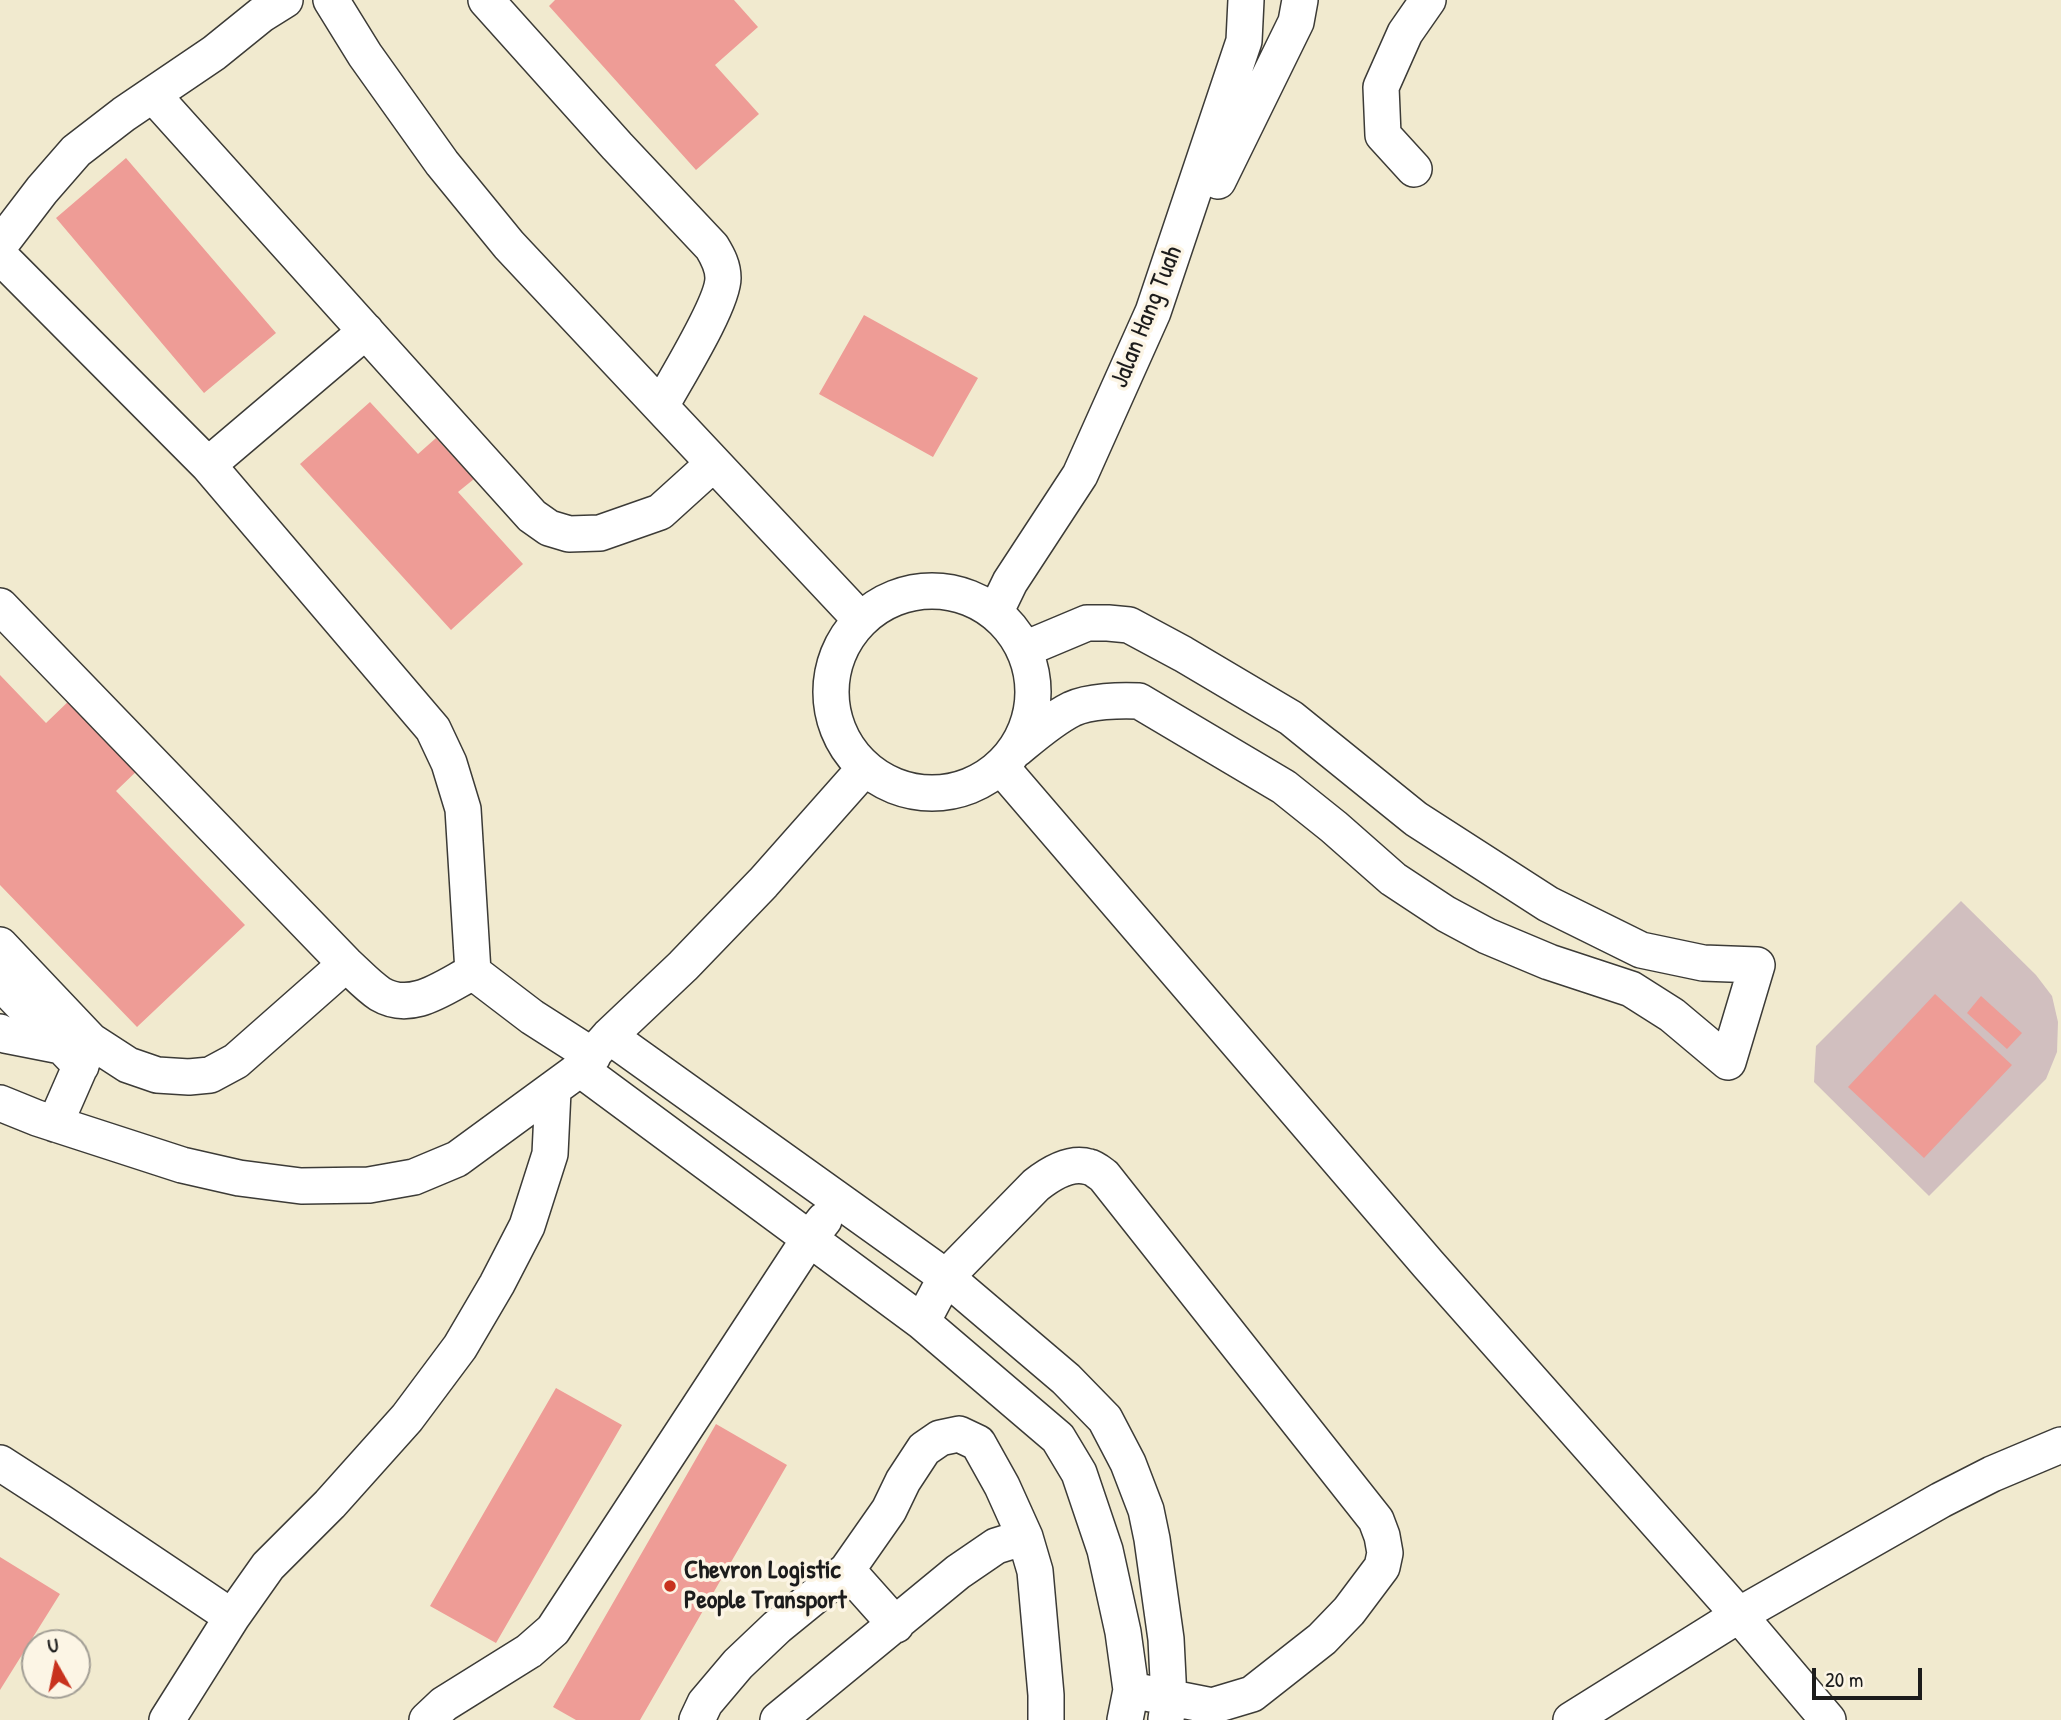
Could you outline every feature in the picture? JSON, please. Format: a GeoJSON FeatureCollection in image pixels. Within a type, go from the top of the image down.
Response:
{"type":"FeatureCollection","features":[{"type":"Feature","properties":{"kind":"street"},"geometry":{"type":"LineString","coordinates":[[0,245],[76,151],[285,0]]}},
{"type":"Feature","properties":{"kind":"street"},"geometry":{"type":"LineString","coordinates":[[331,0],[365,55],[434,152],[500,235],[861,620]]}},
{"type":"Feature","properties":{"kind":"street"},"geometry":{"type":"LineString","coordinates":[[486,0],[712,247],[722,264],[720,295],[661,406]]}},
{"type":"Feature","properties":{"kind":"street","name":"Jalan Hang Tuah"},"geometry":{"type":"LineString","coordinates":[[995,613],[1010,582],[1080,475],[1153,313],[1244,41],[1246,0]]}},
{"type":"Feature","properties":{"kind":"street"},"geometry":{"type":"LineString","coordinates":[[1153,313],[1296,22],[1300,0]]}},
{"type":"Feature","properties":{"kind":"street"},"geometry":{"type":"LineString","coordinates":[[1414,169],[1383,135],[1381,87],[1405,33],[1428,0]]}},
{"type":"Feature","properties":{"kind":"street"},"geometry":{"type":"LineString","coordinates":[[153,95],[532,516],[549,528],[569,534],[600,533],[660,512],[713,464]]}},
{"type":"Feature","properties":{"kind":"street"},"geometry":{"type":"LineString","coordinates":[[0,256],[208,465],[433,729],[449,762],[463,809],[472,972],[532,1017],[841,1202],[946,1278],[1066,1379],[1105,1419],[1128,1463],[1146,1510],[1153,1539],[1166,1639],[1167,1709]]}},
{"type":"Feature","properties":{"kind":"street"},"geometry":{"type":"LineString","coordinates":[[208,465],[366,331]]}},
{"type":"Feature","properties":{"kind":"street"},"geometry":{"type":"LineString","coordinates":[[1009,758],[1031,718],[1034,683],[1025,649],[1012,629],[995,613],[970,598],[941,591],[912,593],[884,603],[861,620],[843,642],[833,668],[830,695],[834,722],[846,747],[864,769],[889,785],[918,793],[948,793],[977,784],[1009,758],[1043,728],[1074,708],[1121,700],[1139,701],[1284,787],[1392,879],[1446,914],[1487,936],[1549,962],[1632,989],[1671,1015],[1728,1062],[1757,965],[1703,963],[1641,950],[1548,904],[1416,819],[1291,718],[1129,625],[1087,623],[1025,649]]}},
{"type":"Feature","properties":{"kind":"street"},"geometry":{"type":"LineString","coordinates":[[0,606],[346,964],[378,993],[393,1001],[408,1002],[424,998],[472,972]]}},
{"type":"Feature","properties":{"kind":"street"},"geometry":{"type":"LineString","coordinates":[[1009,758],[1428,1264],[1739,1615],[1828,1720]]}},
{"type":"Feature","properties":{"kind":"street"},"geometry":{"type":"LineString","coordinates":[[0,1103],[181,1165],[239,1178],[301,1186],[369,1185],[414,1177],[457,1159],[552,1091],[594,1054],[764,883],[864,769]]}},
{"type":"Feature","properties":{"kind":"street"},"geometry":{"type":"LineString","coordinates":[[0,945],[78,1051]]}},
{"type":"Feature","properties":{"kind":"street"},"geometry":{"type":"LineString","coordinates":[[1632,989],[1641,950]]}},
{"type":"Feature","properties":{"kind":"street"},"geometry":{"type":"LineString","coordinates":[[0,1032],[78,1051],[157,1075],[188,1077],[210,1074],[236,1061],[346,964]]}},
{"type":"Feature","properties":{"kind":"street"},"geometry":{"type":"LineString","coordinates":[[0,982],[78,1051]]}},
{"type":"Feature","properties":{"kind":"street"},"geometry":{"type":"LineString","coordinates":[[55,1124],[78,1051]]}},
{"type":"Feature","properties":{"kind":"street"},"geometry":{"type":"LineString","coordinates":[[594,1054],[809,1238],[922,1322],[1058,1438],[1079,1473],[1105,1550],[1123,1632],[1128,1705],[1167,1709],[1212,1706],[1252,1694],[1322,1639],[1349,1611],[1382,1567],[1385,1553],[1376,1520],[1104,1176],[1089,1167],[1071,1166],[1050,1175],[1036,1185],[946,1278],[922,1322]]}},
{"type":"Feature","properties":{"kind":"street"},"geometry":{"type":"LineString","coordinates":[[167,1720],[268,1566],[330,1504],[407,1418],[460,1346],[527,1226],[550,1154],[552,1091]]}},
{"type":"Feature","properties":{"kind":"street"},"geometry":{"type":"LineString","coordinates":[[427,1720],[444,1703],[530,1651],[553,1630],[809,1238],[841,1202]]}},
{"type":"Feature","properties":{"kind":"street"},"geometry":{"type":"LineString","coordinates":[[698,1720],[705,1703],[738,1664],[847,1570],[889,1510],[903,1481],[924,1449],[940,1438],[959,1434],[978,1443],[1002,1486],[1025,1537],[1035,1571],[1046,1720]]}},
{"type":"Feature","properties":{"kind":"street"},"geometry":{"type":"LineString","coordinates":[[1571,1720],[1739,1615],[1941,1500],[2061,1444]]}},
{"type":"Feature","properties":{"kind":"street"},"geometry":{"type":"LineString","coordinates":[[0,1463],[232,1618]]}},
{"type":"Feature","properties":{"kind":"street"},"geometry":{"type":"LineString","coordinates":[[778,1720],[958,1572],[996,1546],[1025,1537]]}},
{"type":"Feature","properties":{"kind":"street"},"geometry":{"type":"LineString","coordinates":[[1105,1550],[1153,1539]]}},
{"type":"Feature","properties":{"kind":"street"},"geometry":{"type":"LineString","coordinates":[[847,1570],[896,1625]]}},
{"type":"Feature","properties":{"kind":"shaded area"},"geometry":{"type":"Polygon","coordinates":[[[1961,901],[2036,975],[2052,996],[2058,1022],[2057,1052],[2046,1079],[1929,1196],[1814,1082],[1816,1046],[1961,901]]]}},
{"type":"Feature","properties":{"kind":"building"},"geometry":{"type":"Polygon","coordinates":[[[555,0],[734,0],[758,27],[715,65],[759,114],[696,170],[549,6],[555,0]]]}},
{"type":"Feature","properties":{"kind":"building"},"geometry":{"type":"Polygon","coordinates":[[[126,158],[276,333],[204,393],[56,218],[126,158]]]}},
{"type":"Feature","properties":{"kind":"building"},"geometry":{"type":"Polygon","coordinates":[[[864,315],[978,378],[933,457],[819,394],[864,315]]]}},
{"type":"Feature","properties":{"kind":"building"},"geometry":{"type":"Polygon","coordinates":[[[370,402],[418,454],[436,438],[474,479],[458,492],[523,564],[451,630],[300,464],[370,402]]]}},
{"type":"Feature","properties":{"kind":"building"},"geometry":{"type":"Polygon","coordinates":[[[0,675],[46,723],[73,697],[141,767],[116,791],[245,925],[137,1027],[0,885],[0,675]]]}},
{"type":"Feature","properties":{"kind":"building"},"geometry":{"type":"Polygon","coordinates":[[[1935,994],[2012,1065],[1924,1158],[1848,1087],[1935,994]]]}},
{"type":"Feature","properties":{"kind":"building"},"geometry":{"type":"Polygon","coordinates":[[[1981,996],[2022,1033],[2007,1049],[1967,1013],[1981,996]]]}},
{"type":"Feature","properties":{"kind":"building"},"geometry":{"type":"Polygon","coordinates":[[[556,1388],[622,1425],[496,1643],[430,1606],[556,1388]]]}},
{"type":"Feature","properties":{"kind":"building","name":"Chevron Logistic People Transport"},"geometry":{"type":"Polygon","coordinates":[[[716,1424],[787,1465],[640,1720],[576,1720],[553,1707],[716,1424]]]}},
{"type":"Feature","properties":{"kind":"building"},"geometry":{"type":"Polygon","coordinates":[[[0,1557],[60,1594],[38,1629],[21,1629],[21,1656],[0,1690],[0,1557]]]}},
{"type":"Feature","properties":{"kind":"place","name":"Chevron Logistic People Transport"},"geometry":{"type":"Point","coordinates":[670,1586]}}]}
